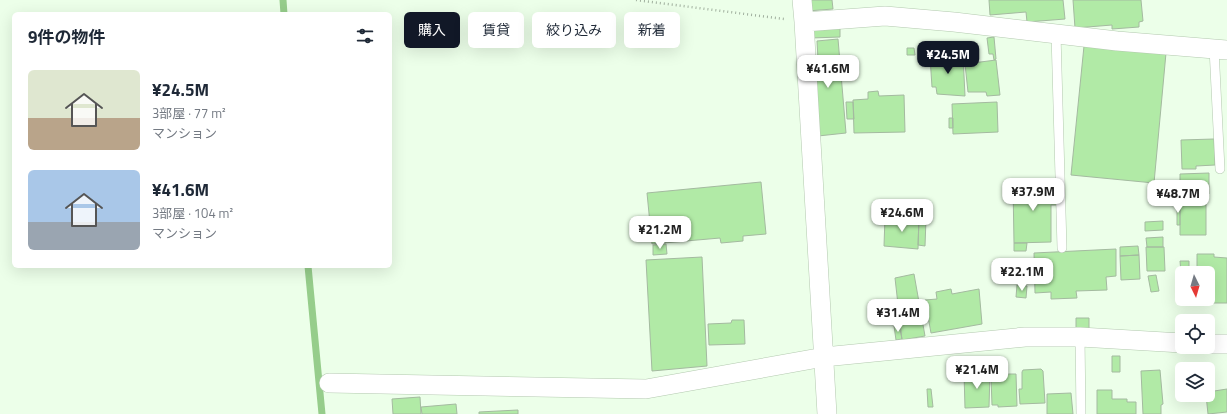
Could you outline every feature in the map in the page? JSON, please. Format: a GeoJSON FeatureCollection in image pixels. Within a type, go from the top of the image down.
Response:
{"type":"FeatureCollection","features":[{"type":"Feature","properties":{"kind":"street"},"geometry":{"type":"LineString","coordinates":[[802,0],[827,414]]}},
{"type":"Feature","properties":{"kind":"street"},"geometry":{"type":"LineString","coordinates":[[804,22],[885,16],[1220,49]]}},
{"type":"Feature","properties":{"kind":"street"},"geometry":{"type":"LineString","coordinates":[[329,383],[646,389],[824,357],[1025,337],[1080,337],[1175,343]]}},
{"type":"Feature","properties":{"kind":"street"},"geometry":{"type":"LineString","coordinates":[[1215,344],[1227,344]]}},
{"type":"Feature","properties":{"kind":"lane"},"geometry":{"type":"LineString","coordinates":[[1056,34],[1062,248]]}},
{"type":"Feature","properties":{"kind":"lane"},"geometry":{"type":"LineString","coordinates":[[1220,49],[1220,168]]}},
{"type":"Feature","properties":{"kind":"lane"},"geometry":{"type":"LineString","coordinates":[[1080,337],[1081,414]]}},
{"type":"Feature","properties":{"kind":"path"},"geometry":{"type":"LineString","coordinates":[[636,0],[804,22]]}},
{"type":"Feature","properties":{"kind":"building"},"geometry":{"type":"Polygon","coordinates":[[[807,0],[832,0],[833,9],[807,11],[807,0]]]}},
{"type":"Feature","properties":{"kind":"building"},"geometry":{"type":"Polygon","coordinates":[[[989,0],[1063,0],[1065,19],[1027,22],[1026,12],[990,15],[989,0]]]}},
{"type":"Feature","properties":{"kind":"building"},"geometry":{"type":"Polygon","coordinates":[[[1073,0],[1141,0],[1143,21],[1139,22],[1139,27],[1112,29],[1112,25],[1075,28],[1073,0]]]}},
{"type":"Feature","properties":{"kind":"building"},"geometry":{"type":"Polygon","coordinates":[[[840,26],[840,37],[811,38],[811,27],[840,26]]]}},
{"type":"Feature","properties":{"kind":"building"},"geometry":{"type":"Polygon","coordinates":[[[994,37],[996,59],[994,60],[993,54],[989,54],[987,38],[994,37]]]}},
{"type":"Feature","properties":{"kind":"building"},"geometry":{"type":"Polygon","coordinates":[[[838,39],[846,133],[818,136],[810,59],[818,59],[817,41],[838,39]]]}},
{"type":"Feature","properties":{"kind":"building"},"geometry":{"type":"Polygon","coordinates":[[[1084,46],[1166,53],[1154,183],[1071,175],[1084,46]]]}},
{"type":"Feature","properties":{"kind":"building"},"geometry":{"type":"Polygon","coordinates":[[[907,48],[914,48],[915,55],[907,55],[907,48]]]}},
{"type":"Feature","properties":{"kind":"building"},"geometry":{"type":"Polygon","coordinates":[[[963,55],[965,96],[937,94],[936,87],[932,87],[930,57],[963,55]]]}},
{"type":"Feature","properties":{"kind":"building"},"geometry":{"type":"Polygon","coordinates":[[[996,60],[1000,95],[987,96],[986,92],[968,92],[965,64],[996,60]]]}},
{"type":"Feature","properties":{"kind":"building"},"geometry":{"type":"Polygon","coordinates":[[[878,91],[879,96],[904,95],[905,132],[854,133],[853,100],[868,99],[868,92],[878,91]]]}},
{"type":"Feature","properties":{"kind":"building"},"geometry":{"type":"Polygon","coordinates":[[[846,102],[853,102],[854,119],[847,119],[846,102]]]}},
{"type":"Feature","properties":{"kind":"building"},"geometry":{"type":"Polygon","coordinates":[[[997,102],[998,132],[953,134],[952,104],[997,102]]]}},
{"type":"Feature","properties":{"kind":"building"},"geometry":{"type":"Polygon","coordinates":[[[949,118],[953,118],[953,128],[949,128],[949,118]]]}},
{"type":"Feature","properties":{"kind":"building"},"geometry":{"type":"Polygon","coordinates":[[[1214,139],[1215,165],[1196,166],[1196,169],[1182,169],[1181,140],[1214,139]]]}},
{"type":"Feature","properties":{"kind":"building"},"geometry":{"type":"Polygon","coordinates":[[[1209,173],[1209,194],[1206,194],[1206,235],[1180,235],[1180,174],[1209,173]]]}},
{"type":"Feature","properties":{"kind":"building"},"geometry":{"type":"Polygon","coordinates":[[[761,182],[766,234],[743,236],[743,241],[721,243],[720,238],[652,244],[647,193],[761,182]]]}},
{"type":"Feature","properties":{"kind":"building"},"geometry":{"type":"Polygon","coordinates":[[[1057,184],[1057,205],[1051,205],[1051,242],[1014,243],[1013,185],[1057,184]]]}},
{"type":"Feature","properties":{"kind":"building"},"geometry":{"type":"Polygon","coordinates":[[[1177,203],[1180,204],[1180,225],[1177,225],[1177,203]]]}},
{"type":"Feature","properties":{"kind":"building"},"geometry":{"type":"Polygon","coordinates":[[[885,217],[919,218],[918,249],[884,246],[885,217]]]}},
{"type":"Feature","properties":{"kind":"building"},"geometry":{"type":"Polygon","coordinates":[[[919,218],[926,219],[925,246],[918,245],[919,218]]]}},
{"type":"Feature","properties":{"kind":"building"},"geometry":{"type":"Polygon","coordinates":[[[1163,221],[1163,230],[1145,231],[1145,222],[1163,221]]]}},
{"type":"Feature","properties":{"kind":"building"},"geometry":{"type":"Polygon","coordinates":[[[1163,237],[1163,247],[1147,247],[1146,238],[1163,237]]]}},
{"type":"Feature","properties":{"kind":"building"},"geometry":{"type":"Polygon","coordinates":[[[1014,243],[1027,243],[1026,251],[1014,251],[1014,243]]]}},
{"type":"Feature","properties":{"kind":"building"},"geometry":{"type":"Polygon","coordinates":[[[666,244],[667,254],[653,255],[653,245],[666,244]]]}},
{"type":"Feature","properties":{"kind":"building"},"geometry":{"type":"Polygon","coordinates":[[[1138,246],[1139,255],[1120,256],[1120,247],[1138,246]]]}},
{"type":"Feature","properties":{"kind":"building"},"geometry":{"type":"Polygon","coordinates":[[[1146,247],[1164,247],[1165,271],[1147,271],[1146,247]]]}},
{"type":"Feature","properties":{"kind":"building"},"geometry":{"type":"Polygon","coordinates":[[[1116,249],[1116,276],[1106,277],[1107,290],[1076,291],[1077,298],[1051,299],[1051,292],[1035,293],[1034,253],[1116,249]]]}},
{"type":"Feature","properties":{"kind":"building"},"geometry":{"type":"Polygon","coordinates":[[[1197,254],[1214,254],[1214,257],[1227,258],[1227,303],[1215,303],[1215,266],[1197,266],[1197,254]]]}},
{"type":"Feature","properties":{"kind":"building"},"geometry":{"type":"Polygon","coordinates":[[[1139,255],[1140,279],[1121,280],[1120,256],[1139,255]]]}},
{"type":"Feature","properties":{"kind":"building"},"geometry":{"type":"Polygon","coordinates":[[[702,257],[707,366],[652,371],[646,260],[702,257]]]}},
{"type":"Feature","properties":{"kind":"building"},"geometry":{"type":"Polygon","coordinates":[[[1180,261],[1189,261],[1189,266],[1180,266],[1180,261]]]}},
{"type":"Feature","properties":{"kind":"building"},"geometry":{"type":"Polygon","coordinates":[[[914,274],[925,336],[902,340],[895,278],[914,274]]]}},
{"type":"Feature","properties":{"kind":"building"},"geometry":{"type":"Polygon","coordinates":[[[1156,275],[1159,291],[1151,292],[1148,276],[1156,275]]]}},
{"type":"Feature","properties":{"kind":"building"},"geometry":{"type":"Polygon","coordinates":[[[1017,285],[1027,286],[1026,298],[1016,297],[1017,285]]]}},
{"type":"Feature","properties":{"kind":"building"},"geometry":{"type":"Polygon","coordinates":[[[951,289],[952,294],[979,289],[982,324],[931,333],[925,300],[937,299],[936,292],[951,289]]]}},
{"type":"Feature","properties":{"kind":"building"},"geometry":{"type":"Polygon","coordinates":[[[895,307],[898,307],[900,319],[897,319],[895,307]]]}},
{"type":"Feature","properties":{"kind":"building"},"geometry":{"type":"Polygon","coordinates":[[[1076,318],[1089,318],[1089,330],[1076,329],[1076,318]]]}},
{"type":"Feature","properties":{"kind":"building"},"geometry":{"type":"Polygon","coordinates":[[[732,320],[744,320],[745,344],[709,345],[708,324],[731,323],[732,320]]]}},
{"type":"Feature","properties":{"kind":"building"},"geometry":{"type":"Polygon","coordinates":[[[899,325],[902,339],[896,340],[894,326],[899,325]]]}},
{"type":"Feature","properties":{"kind":"building"},"geometry":{"type":"Polygon","coordinates":[[[1112,356],[1120,356],[1120,372],[1112,372],[1112,356]]]}},
{"type":"Feature","properties":{"kind":"building"},"geometry":{"type":"Polygon","coordinates":[[[1041,369],[1043,371],[1045,403],[1020,404],[1019,389],[1022,389],[1023,370],[1041,369]]]}},
{"type":"Feature","properties":{"kind":"building"},"geometry":{"type":"Polygon","coordinates":[[[1160,370],[1163,404],[1161,405],[1161,414],[1143,414],[1141,371],[1160,370]]]}},
{"type":"Feature","properties":{"kind":"building"},"geometry":{"type":"Polygon","coordinates":[[[987,371],[990,373],[989,407],[965,408],[964,373],[987,371]]]}},
{"type":"Feature","properties":{"kind":"building"},"geometry":{"type":"Polygon","coordinates":[[[993,374],[1016,374],[1017,406],[998,407],[998,405],[992,405],[991,377],[993,374]]]}},
{"type":"Feature","properties":{"kind":"building"},"geometry":{"type":"Polygon","coordinates":[[[927,389],[931,389],[933,407],[928,407],[927,389]]]}},
{"type":"Feature","properties":{"kind":"building"},"geometry":{"type":"Polygon","coordinates":[[[1227,389],[1227,412],[1208,414],[1207,402],[1215,402],[1215,391],[1227,389]]]}},
{"type":"Feature","properties":{"kind":"building"},"geometry":{"type":"Polygon","coordinates":[[[1097,390],[1112,390],[1112,399],[1127,399],[1127,402],[1136,402],[1136,414],[1097,414],[1097,390]]]}},
{"type":"Feature","properties":{"kind":"building"},"geometry":{"type":"Polygon","coordinates":[[[1071,393],[1073,414],[1047,414],[1047,394],[1071,393]]]}},
{"type":"Feature","properties":{"kind":"building"},"geometry":{"type":"Polygon","coordinates":[[[420,397],[421,414],[393,414],[392,399],[420,397]]]}},
{"type":"Feature","properties":{"kind":"building"},"geometry":{"type":"Polygon","coordinates":[[[456,404],[457,414],[422,414],[421,407],[456,404]]]}},
{"type":"Feature","properties":{"kind":"building"},"geometry":{"type":"Polygon","coordinates":[[[518,410],[518,414],[479,414],[479,412],[518,410]]]}},
{"type":"Feature","properties":{"kind":"waterway"},"geometry":{"type":"LineString","coordinates":[[283,0],[284,12]]}},
{"type":"Feature","properties":{"kind":"waterway"},"geometry":{"type":"LineString","coordinates":[[308,268],[322,414]]}}]}
